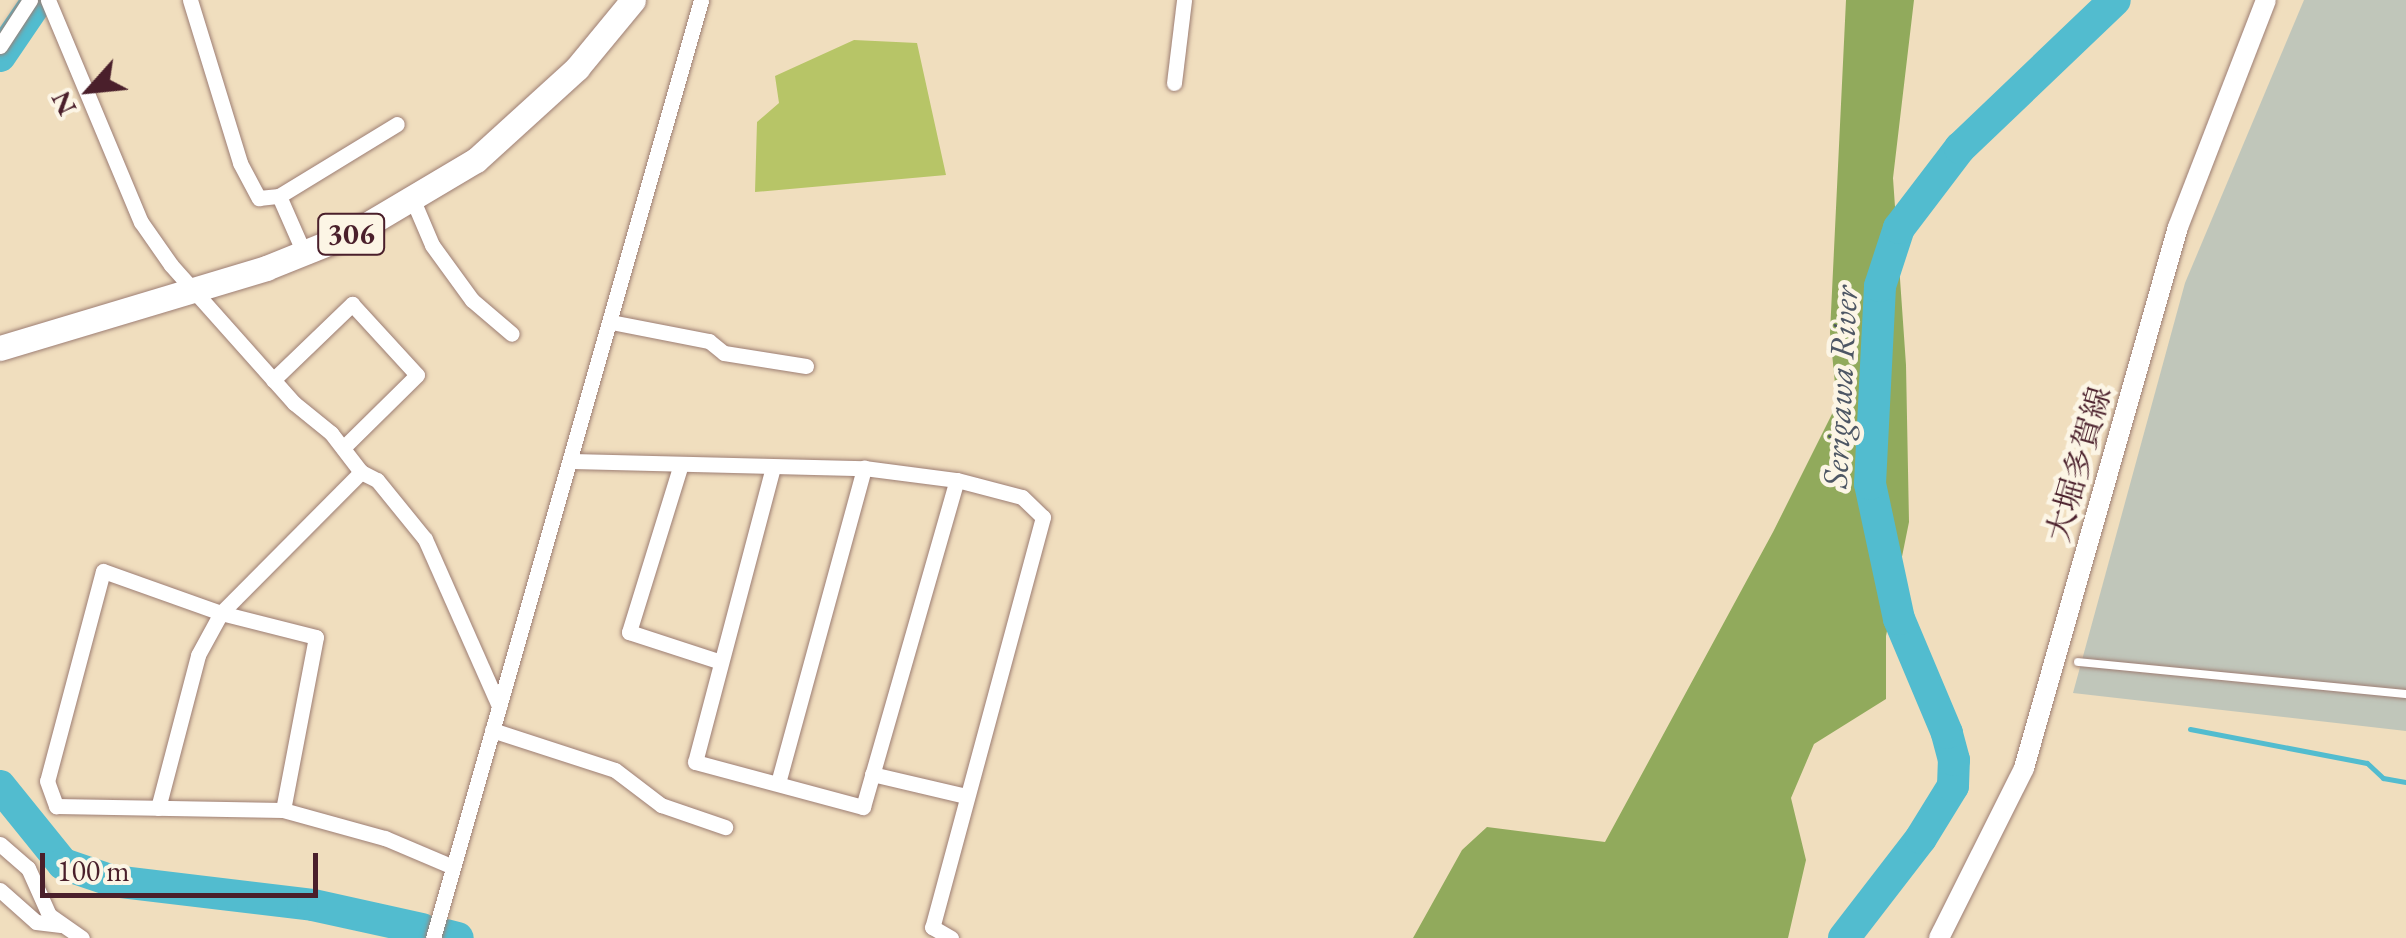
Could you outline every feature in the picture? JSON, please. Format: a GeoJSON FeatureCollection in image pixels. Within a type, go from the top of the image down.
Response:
{"type":"FeatureCollection","features":[{"type":"Feature","properties":{"kind":"highway","name":"306"},"geometry":{"type":"LineString","coordinates":[[0,348],[194,290],[353,233],[476,160],[577,68],[633,0]]}},
{"type":"Feature","properties":{"kind":"main road","name":"大堀多賀線"},"geometry":{"type":"LineString","coordinates":[[1939,938],[2024,768],[2178,227],[2266,0]]}},
{"type":"Feature","properties":{"kind":"street"},"geometry":{"type":"LineString","coordinates":[[0,46],[30,0]]}},
{"type":"Feature","properties":{"kind":"street"},"geometry":{"type":"LineString","coordinates":[[48,0],[141,222],[273,380],[361,472],[378,480],[425,540],[499,706]]}},
{"type":"Feature","properties":{"kind":"street"},"geometry":{"type":"LineString","coordinates":[[190,0],[240,162],[259,198],[279,196],[398,124]]}},
{"type":"Feature","properties":{"kind":"street"},"geometry":{"type":"LineString","coordinates":[[434,938],[451,866],[572,461],[701,0]]}},
{"type":"Feature","properties":{"kind":"street"},"geometry":{"type":"LineString","coordinates":[[1174,84],[1184,0]]}},
{"type":"Feature","properties":{"kind":"street"},"geometry":{"type":"LineString","coordinates":[[279,196],[304,253]]}},
{"type":"Feature","properties":{"kind":"street"},"geometry":{"type":"LineString","coordinates":[[412,198],[442,259],[472,300],[512,334]]}},
{"type":"Feature","properties":{"kind":"street"},"geometry":{"type":"LineString","coordinates":[[273,380],[352,304],[417,375],[342,448]]}},
{"type":"Feature","properties":{"kind":"street"},"geometry":{"type":"LineString","coordinates":[[611,322],[696,338],[724,352],[806,366]]}},
{"type":"Feature","properties":{"kind":"street"},"geometry":{"type":"LineString","coordinates":[[572,461],[864,468],[957,480],[1022,497],[1043,516],[932,927],[951,938]]}},
{"type":"Feature","properties":{"kind":"street"},"geometry":{"type":"LineString","coordinates":[[682,464],[629,632],[718,661]]}},
{"type":"Feature","properties":{"kind":"street"},"geometry":{"type":"LineString","coordinates":[[774,467],[718,661],[695,762],[863,807],[957,480]]}},
{"type":"Feature","properties":{"kind":"street"},"geometry":{"type":"LineString","coordinates":[[778,783],[864,468]]}},
{"type":"Feature","properties":{"kind":"street"},"geometry":{"type":"LineString","coordinates":[[158,808],[198,655],[221,613],[361,472]]}},
{"type":"Feature","properties":{"kind":"street"},"geometry":{"type":"LineString","coordinates":[[283,810],[316,637],[221,613],[103,571],[48,782],[56,806],[283,810],[384,838],[451,866]]}},
{"type":"Feature","properties":{"kind":"street"},"geometry":{"type":"LineString","coordinates":[[492,730],[615,770],[661,804],[725,827]]}},
{"type":"Feature","properties":{"kind":"street"},"geometry":{"type":"LineString","coordinates":[[872,774],[966,796]]}},
{"type":"Feature","properties":{"kind":"street"},"geometry":{"type":"LineString","coordinates":[[0,844],[28,868],[50,914],[82,938]]}},
{"type":"Feature","properties":{"kind":"street"},"geometry":{"type":"LineString","coordinates":[[0,890],[36,922],[65,926]]}},
{"type":"Feature","properties":{"kind":"lane"},"geometry":{"type":"LineString","coordinates":[[2078,662],[2406,694]]}},
{"type":"Feature","properties":{"kind":"shaded area"},"geometry":{"type":"Polygon","coordinates":[[[2304,0],[2406,0],[2406,731],[2073,693],[2185,283],[2304,0]]]}},
{"type":"Feature","properties":{"kind":"green space"},"geometry":{"type":"Polygon","coordinates":[[[1846,0],[1914,0],[1893,178],[1906,365],[1909,522],[1886,636],[1886,699],[1814,744],[1791,798],[1806,860],[1788,938],[1413,938],[1462,850],[1487,827],[1605,842],[1773,532],[1837,404],[1830,333],[1846,0]]]}},
{"type":"Feature","properties":{"kind":"green space"},"geometry":{"type":"Polygon","coordinates":[[[854,40],[917,43],[946,175],[755,192],[757,122],[779,103],[775,76],[854,40]]]}},
{"type":"Feature","properties":{"kind":"waterway"},"geometry":{"type":"LineString","coordinates":[[0,56],[38,0]]}},
{"type":"Feature","properties":{"kind":"waterway","name":"Serigawa River"},"geometry":{"type":"LineString","coordinates":[[1844,938],[1921,838],[1953,786],[1954,760],[1947,733],[1899,619],[1870,484],[1880,286],[1899,228],[1960,148],[2115,0]]}},
{"type":"Feature","properties":{"kind":"waterway"},"geometry":{"type":"LineString","coordinates":[[2190,729],[2367,763],[2383,778],[2406,782]]}},
{"type":"Feature","properties":{"kind":"waterway"},"geometry":{"type":"LineString","coordinates":[[0,786],[63,864],[113,881],[313,905],[422,929]]}},
{"type":"Feature","properties":{"kind":"waterway"},"geometry":{"type":"LineString","coordinates":[[446,935],[458,938]]}}]}
